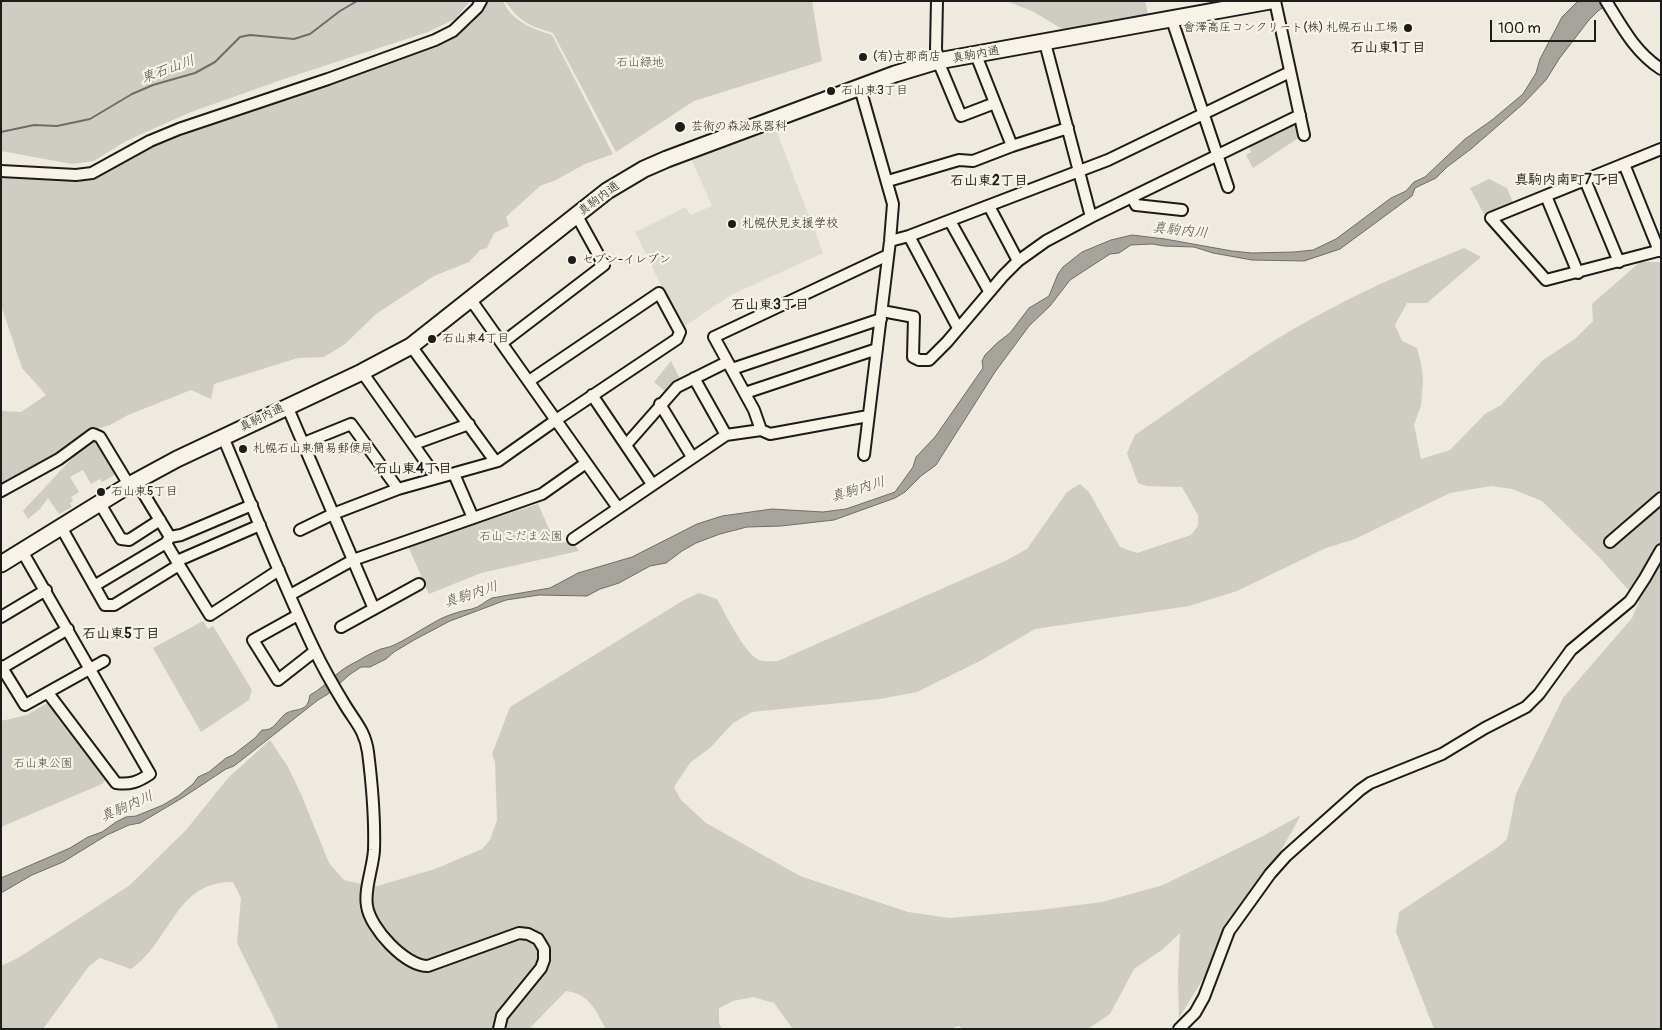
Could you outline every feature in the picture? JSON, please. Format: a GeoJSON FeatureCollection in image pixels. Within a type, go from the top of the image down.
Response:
{"type":"FeatureCollection","features":[{"type":"Feature","properties":{"kind":"highway","name":"真駒内通"},"geometry":{"type":"LineString","coordinates":[[1,564],[132,483],[223,437],[362,372],[411,346],[472,300],[607,191],[644,169],[895,74],[938,61],[1270,1]]}},
{"type":"Feature","properties":{"kind":"street"},"geometry":{"type":"LineString","coordinates":[[1,171],[76,175],[92,173],[150,141],[179,129],[328,79],[435,40],[453,31],[477,8],[481,1]]}},
{"type":"Feature","properties":{"kind":"street"},"geometry":{"type":"LineString","coordinates":[[937,1],[936,49],[938,61],[962,116],[995,103]]}},
{"type":"Feature","properties":{"kind":"street"},"geometry":{"type":"LineString","coordinates":[[1275,1],[1304,135]]}},
{"type":"Feature","properties":{"kind":"street"},"geometry":{"type":"LineString","coordinates":[[1606,1],[1628,38],[1646,59],[1661,69]]}},
{"type":"Feature","properties":{"kind":"street"},"geometry":{"type":"LineString","coordinates":[[1172,20],[1228,187]]}},
{"type":"Feature","properties":{"kind":"street"},"geometry":{"type":"LineString","coordinates":[[1044,43],[1091,217]]}},
{"type":"Feature","properties":{"kind":"street"},"geometry":{"type":"LineString","coordinates":[[976,55],[1012,146]]}},
{"type":"Feature","properties":{"kind":"street"},"geometry":{"type":"LineString","coordinates":[[890,241],[950,221],[1108,160],[1290,72]]}},
{"type":"Feature","properties":{"kind":"street"},"geometry":{"type":"LineString","coordinates":[[860,88],[893,204],[864,455]]}},
{"type":"Feature","properties":{"kind":"street"},"geometry":{"type":"LineString","coordinates":[[626,446],[660,404],[677,387],[694,378],[881,315],[914,317],[913,357],[919,360],[929,360],[989,291],[1018,261],[1046,241],[1091,217],[1300,115]]}},
{"type":"Feature","properties":{"kind":"street"},"geometry":{"type":"LineString","coordinates":[[888,181],[959,160],[973,161],[1068,128]]}},
{"type":"Feature","properties":{"kind":"street"},"geometry":{"type":"LineString","coordinates":[[1624,164],[1660,250],[1546,280],[1491,218],[1546,196],[1624,164],[1661,149]]}},
{"type":"Feature","properties":{"kind":"street"},"geometry":{"type":"LineString","coordinates":[[1585,180],[1619,262]]}},
{"type":"Feature","properties":{"kind":"street"},"geometry":{"type":"LineString","coordinates":[[1546,196],[1578,273]]}},
{"type":"Feature","properties":{"kind":"street"},"geometry":{"type":"LineString","coordinates":[[1132,197],[1136,205],[1182,210]]}},
{"type":"Feature","properties":{"kind":"street"},"geometry":{"type":"LineString","coordinates":[[989,206],[1018,261]]}},
{"type":"Feature","properties":{"kind":"street"},"geometry":{"type":"LineString","coordinates":[[502,343],[604,266],[577,216]]}},
{"type":"Feature","properties":{"kind":"street"},"geometry":{"type":"LineString","coordinates":[[950,221],[989,291]]}},
{"type":"Feature","properties":{"kind":"street"},"geometry":{"type":"LineString","coordinates":[[909,236],[958,328]]}},
{"type":"Feature","properties":{"kind":"street"},"geometry":{"type":"LineString","coordinates":[[761,430],[754,410],[714,337],[888,255]]}},
{"type":"Feature","properties":{"kind":"street"},"geometry":{"type":"LineString","coordinates":[[300,530],[333,514],[398,489],[498,461],[592,395],[677,339],[680,332],[659,293],[529,381]]}},
{"type":"Feature","properties":{"kind":"street"},"geometry":{"type":"LineString","coordinates":[[472,300],[618,508]]}},
{"type":"Feature","properties":{"kind":"street"},"geometry":{"type":"LineString","coordinates":[[411,346],[495,461]]}},
{"type":"Feature","properties":{"kind":"street"},"geometry":{"type":"LineString","coordinates":[[745,393],[876,349]]}},
{"type":"Feature","properties":{"kind":"street"},"geometry":{"type":"LineString","coordinates":[[362,372],[437,478]]}},
{"type":"Feature","properties":{"kind":"street"},"geometry":{"type":"LineString","coordinates":[[694,378],[726,435]]}},
{"type":"Feature","properties":{"kind":"street"},"geometry":{"type":"LineString","coordinates":[[592,395],[652,484]]}},
{"type":"Feature","properties":{"kind":"street"},"geometry":{"type":"LineString","coordinates":[[660,404],[692,458]]}},
{"type":"Feature","properties":{"kind":"street"},"geometry":{"type":"LineString","coordinates":[[288,406],[374,609]]}},
{"type":"Feature","properties":{"kind":"street"},"geometry":{"type":"LineString","coordinates":[[572,539],[726,435],[761,430],[770,434],[868,416]]}},
{"type":"Feature","properties":{"kind":"street"},"geometry":{"type":"LineString","coordinates":[[304,443],[351,424],[398,489]]}},
{"type":"Feature","properties":{"kind":"street"},"geometry":{"type":"LineString","coordinates":[[414,444],[469,424]]}},
{"type":"Feature","properties":{"kind":"street"},"geometry":{"type":"LineString","coordinates":[[1,491],[58,459],[93,434],[100,437],[160,520],[178,563],[210,615],[279,570]]}},
{"type":"Feature","properties":{"kind":"street"},"geometry":{"type":"LineString","coordinates":[[223,437],[316,654],[344,704],[365,735],[373,807],[374,849],[367,896],[370,916],[398,953],[420,966],[428,966],[478,946],[519,933],[534,936],[542,943],[544,954],[542,964],[502,1016],[499,1029]]}},
{"type":"Feature","properties":{"kind":"street"},"geometry":{"type":"LineString","coordinates":[[290,595],[353,560],[542,494],[586,463]]}},
{"type":"Feature","properties":{"kind":"street"},"geometry":{"type":"LineString","coordinates":[[454,474],[473,518]]}},
{"type":"Feature","properties":{"kind":"street"},"geometry":{"type":"LineString","coordinates":[[1610,542],[1661,498]]}},
{"type":"Feature","properties":{"kind":"street"},"geometry":{"type":"LineString","coordinates":[[99,502],[122,539],[129,540],[160,520]]}},
{"type":"Feature","properties":{"kind":"street"},"geometry":{"type":"LineString","coordinates":[[94,586],[168,540],[252,505]]}},
{"type":"Feature","properties":{"kind":"street"},"geometry":{"type":"LineString","coordinates":[[60,527],[105,605],[114,605],[178,563],[260,525]]}},
{"type":"Feature","properties":{"kind":"street"},"geometry":{"type":"LineString","coordinates":[[1179,1029],[1195,1013],[1204,997],[1229,930],[1270,874],[1286,856],[1360,790],[1390,774],[1442,754],[1485,728],[1526,707],[1539,694],[1571,650],[1630,601],[1646,578],[1661,550]]}},
{"type":"Feature","properties":{"kind":"street"},"geometry":{"type":"LineString","coordinates":[[22,551],[150,774],[138,782],[127,784],[116,782],[48,693]]}},
{"type":"Feature","properties":{"kind":"street"},"geometry":{"type":"LineString","coordinates":[[341,628],[418,584]]}},
{"type":"Feature","properties":{"kind":"street"},"geometry":{"type":"LineString","coordinates":[[1,616],[46,590]]}},
{"type":"Feature","properties":{"kind":"street"},"geometry":{"type":"LineString","coordinates":[[298,615],[253,640],[278,680],[316,654]]}},
{"type":"Feature","properties":{"kind":"street"},"geometry":{"type":"LineString","coordinates":[[68,629],[2,667],[25,705],[104,661]]}},
{"type":"Feature","properties":{"kind":"shaded area"},"geometry":{"type":"Polygon","coordinates":[[[1612,1],[1589,20],[1559,59],[1546,80],[1523,104],[1436,178],[1415,188],[1412,196],[1340,249],[1304,261],[1252,260],[1213,253],[1194,247],[1152,244],[1131,245],[1119,253],[1110,254],[1070,280],[1050,306],[1029,326],[995,372],[936,465],[921,476],[905,492],[895,498],[834,520],[781,526],[747,527],[720,534],[696,543],[666,563],[650,566],[619,583],[600,589],[587,596],[539,595],[506,600],[450,621],[414,640],[386,659],[370,667],[361,667],[234,766],[226,769],[182,798],[140,823],[129,825],[107,835],[63,862],[32,875],[1,893],[1,878],[70,848],[126,817],[136,816],[163,805],[193,784],[198,777],[209,772],[226,758],[233,755],[262,730],[270,729],[286,713],[305,707],[310,695],[345,668],[373,652],[397,644],[442,618],[475,608],[492,598],[550,588],[578,573],[632,557],[697,524],[722,516],[772,509],[823,512],[846,509],[895,492],[913,467],[916,457],[935,437],[983,368],[982,361],[985,355],[1010,333],[1029,308],[1049,296],[1063,267],[1082,252],[1111,240],[1132,235],[1252,253],[1313,250],[1336,239],[1391,198],[1406,191],[1414,182],[1425,177],[1465,139],[1492,120],[1523,94],[1536,73],[1540,59],[1562,17],[1577,2],[1612,1]]]}},
{"type":"Feature","properties":{"kind":"shaded area","name":"札幌伏見支援学校"},"geometry":{"type":"Polygon","coordinates":[[[775,127],[823,253],[731,295],[682,328],[635,232],[686,207],[690,215],[712,206],[691,158],[775,127]]]}},
{"type":"Feature","properties":{"kind":"green space"},"geometry":{"type":"Polygon","coordinates":[[[1,1],[470,1],[455,19],[428,32],[284,79],[191,112],[126,141],[94,161],[72,164],[1,151],[1,1]]]}},
{"type":"Feature","properties":{"kind":"green space"},"geometry":{"type":"Polygon","coordinates":[[[488,1],[503,1],[511,14],[517,19],[530,27],[552,35],[613,154],[585,164],[556,180],[540,186],[506,217],[509,226],[494,233],[487,248],[480,250],[469,262],[434,276],[376,314],[345,344],[324,357],[298,358],[214,384],[211,399],[191,390],[94,430],[21,476],[1,485],[1,411],[21,412],[46,395],[22,368],[1,305],[1,174],[78,182],[94,177],[139,151],[448,41],[471,24],[488,1]]]}},
{"type":"Feature","properties":{"kind":"green space","name":"石山緑地"},"geometry":{"type":"Polygon","coordinates":[[[505,1],[812,1],[822,61],[694,101],[616,152],[553,33],[521,19],[505,1]]]}},
{"type":"Feature","properties":{"kind":"green space"},"geometry":{"type":"Polygon","coordinates":[[[1006,1],[1145,1],[1148,14],[1064,30],[1032,11],[1006,1]]]}},
{"type":"Feature","properties":{"kind":"green space"},"geometry":{"type":"Polygon","coordinates":[[[1296,122],[1300,137],[1253,168],[1246,155],[1251,152],[1249,145],[1296,122]]]}},
{"type":"Feature","properties":{"kind":"green space"},"geometry":{"type":"Polygon","coordinates":[[[1489,179],[1507,188],[1514,205],[1486,218],[1470,188],[1489,179]]]}},
{"type":"Feature","properties":{"kind":"green space"},"geometry":{"type":"Polygon","coordinates":[[[1464,248],[1481,257],[1427,303],[1407,303],[1395,325],[1402,341],[1417,348],[1421,363],[1423,380],[1421,406],[1414,425],[1421,459],[1450,450],[1485,414],[1501,405],[1543,360],[1575,339],[1593,321],[1592,304],[1640,262],[1661,262],[1661,1029],[1434,1029],[1396,932],[1399,912],[1498,847],[1507,839],[1516,794],[1563,698],[1632,618],[1639,602],[1599,557],[1542,501],[1512,489],[1491,486],[1450,493],[1355,539],[1326,548],[1237,591],[1189,606],[1035,629],[980,661],[917,692],[880,699],[752,712],[733,723],[711,747],[690,763],[674,787],[681,800],[706,823],[800,876],[908,912],[949,918],[1040,910],[1102,902],[1163,885],[1261,837],[1301,815],[1270,870],[1179,1018],[1180,933],[1163,949],[1134,969],[1110,1014],[1088,1029],[965,1029],[958,1026],[951,1029],[793,1029],[774,1003],[753,997],[733,1001],[719,1008],[719,1023],[722,1029],[606,1029],[595,1009],[586,999],[566,991],[529,1029],[276,1029],[278,1026],[237,943],[241,898],[233,882],[214,884],[198,891],[175,915],[156,944],[131,969],[100,958],[89,966],[43,1029],[1,1029],[1,966],[18,958],[130,885],[186,830],[228,778],[270,740],[288,767],[301,794],[329,863],[344,880],[374,887],[435,869],[482,849],[490,840],[497,820],[495,762],[492,754],[510,707],[684,600],[699,593],[717,599],[735,632],[753,656],[761,661],[778,661],[1007,560],[1027,549],[1067,492],[1080,484],[1089,492],[1120,547],[1137,553],[1191,535],[1198,526],[1198,515],[1182,487],[1147,486],[1138,483],[1127,453],[1135,435],[1229,370],[1301,325],[1343,302],[1464,248]]]}},
{"type":"Feature","properties":{"kind":"green space"},"geometry":{"type":"Polygon","coordinates":[[[671,361],[680,379],[673,383],[666,392],[654,382],[671,361]]]}},
{"type":"Feature","properties":{"kind":"green space"},"geometry":{"type":"Polygon","coordinates":[[[91,442],[99,444],[116,474],[102,482],[100,479],[91,484],[83,470],[70,477],[79,492],[71,497],[73,501],[70,503],[72,507],[59,514],[48,498],[40,509],[28,519],[23,511],[72,458],[91,442]]]}},
{"type":"Feature","properties":{"kind":"green space","name":"石山こだま公園"},"geometry":{"type":"Polygon","coordinates":[[[538,504],[554,540],[575,545],[579,551],[481,573],[429,594],[408,546],[538,504]]]}},
{"type":"Feature","properties":{"kind":"green space"},"geometry":{"type":"Polygon","coordinates":[[[203,621],[208,629],[213,626],[252,690],[249,700],[201,732],[153,648],[203,621]]]}},
{"type":"Feature","properties":{"kind":"green space","name":"石山東公園"},"geometry":{"type":"Polygon","coordinates":[[[47,703],[51,704],[107,778],[102,784],[1,827],[1,721],[27,715],[47,703]]]}},
{"type":"Feature","properties":{"kind":"waterway","name":"東石山川"},"geometry":{"type":"LineString","coordinates":[[1,132],[34,125],[57,126],[90,119],[132,94],[153,85],[195,73],[215,62],[240,37],[250,35],[294,39],[310,34],[340,11],[357,1]]}},
{"type":"Feature","properties":{"kind":"place","name":"會澤高圧コンクリート(株) 札幌石山工場"},"geometry":{"type":"Point","coordinates":[1408,28]}},
{"type":"Feature","properties":{"kind":"place","name":"(有)古郡商店"},"geometry":{"type":"Point","coordinates":[863,57]}},
{"type":"Feature","properties":{"kind":"place","name":"石山東3丁目"},"geometry":{"type":"Point","coordinates":[831,91]}},
{"type":"Feature","properties":{"kind":"place","name":"芸術の森泌尿器科"},"geometry":{"type":"Point","coordinates":[680,127]}},
{"type":"Feature","properties":{"kind":"place","name":"札幌伏見支援学校"},"geometry":{"type":"Point","coordinates":[732,224]}},
{"type":"Feature","properties":{"kind":"place","name":"セブン-イレブン"},"geometry":{"type":"Point","coordinates":[572,260]}},
{"type":"Feature","properties":{"kind":"place","name":"石山東4丁目"},"geometry":{"type":"Point","coordinates":[432,339]}},
{"type":"Feature","properties":{"kind":"place","name":"札幌石山東簡易郵便局"},"geometry":{"type":"Point","coordinates":[243,449]}},
{"type":"Feature","properties":{"kind":"place","name":"石山東5丁目"},"geometry":{"type":"Point","coordinates":[101,492]}},
{"type":"Feature","properties":{"kind":"district","name":"石山東1丁目"},"geometry":{"type":"Point","coordinates":[1388,48]}},
{"type":"Feature","properties":{"kind":"district","name":"真駒内南町7丁目"},"geometry":{"type":"Point","coordinates":[1567,180]}},
{"type":"Feature","properties":{"kind":"district","name":"石山東2丁目"},"geometry":{"type":"Point","coordinates":[989,181]}},
{"type":"Feature","properties":{"kind":"district","name":"石山東3丁目"},"geometry":{"type":"Point","coordinates":[770,305]}},
{"type":"Feature","properties":{"kind":"district","name":"石山東4丁目"},"geometry":{"type":"Point","coordinates":[413,469]}},
{"type":"Feature","properties":{"kind":"district","name":"石山東5丁目"},"geometry":{"type":"Point","coordinates":[121,634]}},
{"type":"Feature","properties":{"kind":"water label","name":"真駒内川"},"geometry":{"type":"Point","coordinates":[1180,231]}},
{"type":"Feature","properties":{"kind":"water label","name":"真駒内川"},"geometry":{"type":"Point","coordinates":[858,490]}},
{"type":"Feature","properties":{"kind":"water label","name":"真駒内川"},"geometry":{"type":"Point","coordinates":[471,595]}},
{"type":"Feature","properties":{"kind":"water label","name":"真駒内川"},"geometry":{"type":"Point","coordinates":[127,807]}}]}
